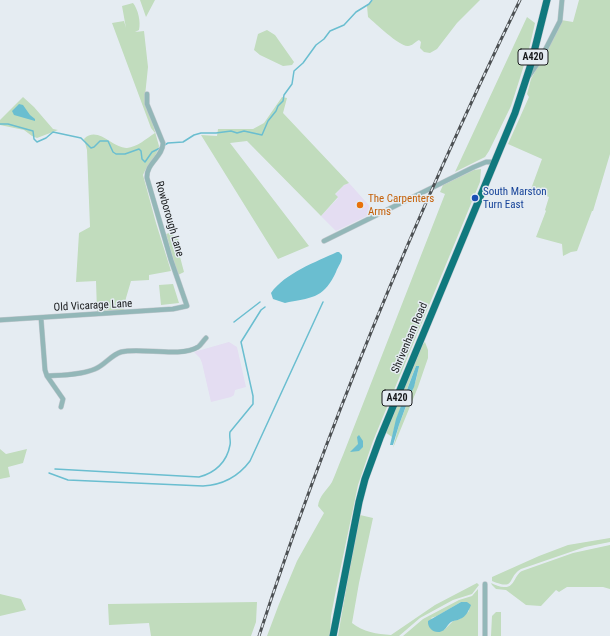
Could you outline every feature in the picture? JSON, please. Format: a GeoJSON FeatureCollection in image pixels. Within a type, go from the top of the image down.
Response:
{"type":"FeatureCollection","features":[{"type":"Feature","properties":{"kind":"highway","name":"Shrivenham Road"},"geometry":{"type":"LineString","coordinates":[[333,636],[354,526],[365,479],[380,438],[515,113],[527,79],[547,0]]}},
{"type":"Feature","properties":{"kind":"street","name":"Shrivenham Road"},"geometry":{"type":"LineString","coordinates":[[527,79],[540,60],[561,17],[562,0]]}},
{"type":"Feature","properties":{"kind":"street","name":"Rowborough Lane"},"geometry":{"type":"LineString","coordinates":[[147,94],[147,104],[163,146],[149,167],[147,178],[171,260],[187,306]]}},
{"type":"Feature","properties":{"kind":"street"},"geometry":{"type":"LineString","coordinates":[[324,241],[474,167],[486,162],[494,162]]}},
{"type":"Feature","properties":{"kind":"street","name":"Old Vicarage Lane"},"geometry":{"type":"LineString","coordinates":[[0,320],[173,310],[187,306]]}},
{"type":"Feature","properties":{"kind":"street"},"geometry":{"type":"LineString","coordinates":[[41,318],[44,365],[47,376],[63,399],[61,406]]}},
{"type":"Feature","properties":{"kind":"street"},"geometry":{"type":"LineString","coordinates":[[47,376],[89,371],[100,367],[114,356],[122,352],[170,352],[190,350],[197,347],[206,338]]}},
{"type":"Feature","properties":{"kind":"street"},"geometry":{"type":"LineString","coordinates":[[485,584],[485,636]]}},
{"type":"Feature","properties":{"kind":"shaded area"},"geometry":{"type":"Polygon","coordinates":[[[349,183],[375,212],[336,231],[321,216],[338,198],[335,195],[344,185],[349,183]]]}},
{"type":"Feature","properties":{"kind":"shaded area"},"geometry":{"type":"Polygon","coordinates":[[[229,342],[237,347],[246,387],[235,390],[234,395],[231,397],[211,402],[202,363],[200,358],[194,352],[229,342]]]}},
{"type":"Feature","properties":{"kind":"green space"},"geometry":{"type":"Polygon","coordinates":[[[140,0],[155,0],[146,17],[140,0]]]}},
{"type":"Feature","properties":{"kind":"green space"},"geometry":{"type":"Polygon","coordinates":[[[373,0],[480,0],[457,23],[437,49],[430,53],[424,52],[420,48],[421,42],[419,40],[409,46],[399,43],[368,17],[367,6],[373,0]]]}},
{"type":"Feature","properties":{"kind":"green space"},"geometry":{"type":"Polygon","coordinates":[[[579,0],[610,0],[610,154],[593,211],[577,251],[563,256],[562,244],[536,237],[546,211],[549,197],[531,189],[542,159],[508,144],[529,97],[527,94],[531,79],[557,31],[561,20],[573,22],[579,0]]]}},
{"type":"Feature","properties":{"kind":"green space"},"geometry":{"type":"Polygon","coordinates":[[[133,3],[138,12],[140,23],[139,30],[135,32],[144,31],[148,67],[145,96],[159,146],[156,154],[143,175],[171,271],[149,275],[149,280],[131,281],[124,310],[97,311],[96,281],[76,282],[79,233],[90,227],[87,150],[84,139],[89,135],[100,136],[116,145],[127,148],[138,144],[155,133],[151,128],[112,23],[124,21],[126,28],[122,6],[133,3]]]}},
{"type":"Feature","properties":{"kind":"green space"},"geometry":{"type":"Polygon","coordinates":[[[527,17],[535,23],[530,45],[511,106],[485,157],[455,172],[527,17]]]}},
{"type":"Feature","properties":{"kind":"green space"},"geometry":{"type":"Polygon","coordinates":[[[267,30],[275,35],[294,62],[292,65],[283,66],[260,55],[254,50],[258,34],[267,30]]]}},
{"type":"Feature","properties":{"kind":"green space"},"geometry":{"type":"Polygon","coordinates":[[[23,97],[53,129],[58,130],[37,138],[24,130],[0,125],[0,120],[23,97]]]}},
{"type":"Feature","properties":{"kind":"green space"},"geometry":{"type":"Polygon","coordinates":[[[282,97],[287,98],[283,113],[349,183],[344,185],[335,194],[338,197],[321,216],[247,141],[230,143],[309,246],[278,259],[201,135],[217,136],[218,129],[253,129],[264,123],[282,97]]]}},
{"type":"Feature","properties":{"kind":"green space"},"geometry":{"type":"Polygon","coordinates":[[[481,169],[480,182],[373,441],[358,485],[331,616],[330,636],[267,636],[297,561],[324,513],[318,506],[319,502],[332,482],[343,455],[445,194],[440,192],[443,185],[474,170],[481,169]]]}},
{"type":"Feature","properties":{"kind":"green space"},"geometry":{"type":"Polygon","coordinates":[[[172,232],[173,235],[179,240],[179,253],[184,272],[178,275],[166,234],[172,232]]]}},
{"type":"Feature","properties":{"kind":"green space"},"geometry":{"type":"Polygon","coordinates":[[[173,284],[179,303],[161,305],[159,285],[173,284]]]}},
{"type":"Feature","properties":{"kind":"green space"},"geometry":{"type":"Polygon","coordinates":[[[425,342],[428,350],[428,358],[393,448],[399,425],[416,380],[419,367],[416,366],[392,437],[385,432],[422,345],[425,342]]]}},
{"type":"Feature","properties":{"kind":"green space"},"geometry":{"type":"Polygon","coordinates":[[[0,449],[6,454],[27,449],[23,463],[8,467],[10,477],[0,479],[0,449]]]}},
{"type":"Feature","properties":{"kind":"green space"},"geometry":{"type":"Polygon","coordinates":[[[360,515],[373,518],[352,623],[361,629],[391,635],[435,605],[477,583],[479,585],[472,594],[453,600],[420,618],[399,636],[338,636],[360,515]]]}},
{"type":"Feature","properties":{"kind":"green space"},"geometry":{"type":"Polygon","coordinates":[[[610,538],[610,542],[585,547],[521,569],[508,584],[505,585],[492,581],[492,577],[568,545],[610,538]]]}},
{"type":"Feature","properties":{"kind":"green space"},"geometry":{"type":"Polygon","coordinates":[[[610,545],[610,589],[603,587],[567,587],[559,592],[556,590],[541,606],[526,605],[506,590],[496,589],[491,583],[501,587],[508,587],[522,571],[573,553],[610,545]]]}},
{"type":"Feature","properties":{"kind":"green space"},"geometry":{"type":"Polygon","coordinates":[[[478,589],[478,636],[403,636],[423,619],[459,600],[472,596],[478,589]],[[461,602],[431,618],[444,630],[453,621],[460,619],[469,611],[467,602],[461,602]]]}},
{"type":"Feature","properties":{"kind":"green space"},"geometry":{"type":"Polygon","coordinates":[[[0,594],[21,599],[26,610],[0,616],[0,594]]]}},
{"type":"Feature","properties":{"kind":"green space"},"geometry":{"type":"Polygon","coordinates":[[[257,602],[256,622],[251,636],[151,636],[149,623],[109,625],[108,604],[257,602]]]}},
{"type":"Feature","properties":{"kind":"green space"},"geometry":{"type":"Polygon","coordinates":[[[496,612],[501,612],[501,636],[491,636],[492,616],[496,612]]]}},
{"type":"Feature","properties":{"kind":"water"},"geometry":{"type":"Polygon","coordinates":[[[19,104],[23,105],[35,121],[14,115],[12,111],[19,104]]]}},
{"type":"Feature","properties":{"kind":"water"},"geometry":{"type":"Polygon","coordinates":[[[337,252],[342,255],[341,261],[332,280],[323,291],[312,297],[285,303],[273,299],[271,293],[292,274],[337,252]]]}},
{"type":"Feature","properties":{"kind":"water"},"geometry":{"type":"Polygon","coordinates":[[[416,366],[419,367],[414,387],[393,445],[390,445],[396,419],[416,366]]]}},
{"type":"Feature","properties":{"kind":"water"},"geometry":{"type":"Polygon","coordinates":[[[359,435],[363,441],[363,447],[359,451],[350,452],[358,444],[357,437],[359,435]]]}},
{"type":"Feature","properties":{"kind":"water"},"geometry":{"type":"Polygon","coordinates":[[[461,602],[467,602],[471,605],[464,617],[451,622],[445,629],[439,632],[434,631],[429,627],[428,621],[461,602]]]}},
{"type":"Feature","properties":{"kind":"waterway"},"geometry":{"type":"LineString","coordinates":[[163,146],[168,143],[183,142],[194,135],[201,133],[231,131],[237,133],[244,131],[262,135],[268,121],[283,101],[284,95],[292,84],[294,71],[303,63],[316,45],[324,39],[330,31],[344,25],[356,12],[369,4],[372,0]]}},
{"type":"Feature","properties":{"kind":"waterway"},"geometry":{"type":"LineString","coordinates":[[0,124],[8,124],[33,131],[34,139],[37,142],[46,138],[53,132],[81,138],[91,148],[100,141],[108,141],[113,152],[116,154],[125,154],[139,149],[141,151],[142,159],[145,162],[152,152],[160,148]]}},
{"type":"Feature","properties":{"kind":"waterway"},"geometry":{"type":"LineString","coordinates":[[234,322],[260,302]]}},
{"type":"Feature","properties":{"kind":"waterway"},"geometry":{"type":"LineString","coordinates":[[49,473],[68,480],[203,486],[217,484],[235,476],[250,461],[323,302]]}},
{"type":"Feature","properties":{"kind":"waterway"},"geometry":{"type":"LineString","coordinates":[[55,469],[199,477],[215,470],[226,457],[230,443],[230,432],[253,404],[253,396],[241,342],[261,310],[265,307]]}},
{"type":"Feature","properties":{"kind":"railway"},"geometry":{"type":"LineString","coordinates":[[259,636],[286,555],[346,393],[412,234],[520,0]]}},
{"type":"Feature","properties":{"kind":"place","name":"South Marston Turn East"},"geometry":{"type":"Point","coordinates":[475,198]}},
{"type":"Feature","properties":{"kind":"place","name":"The Carpenters Arms"},"geometry":{"type":"Point","coordinates":[360,205]}}]}
